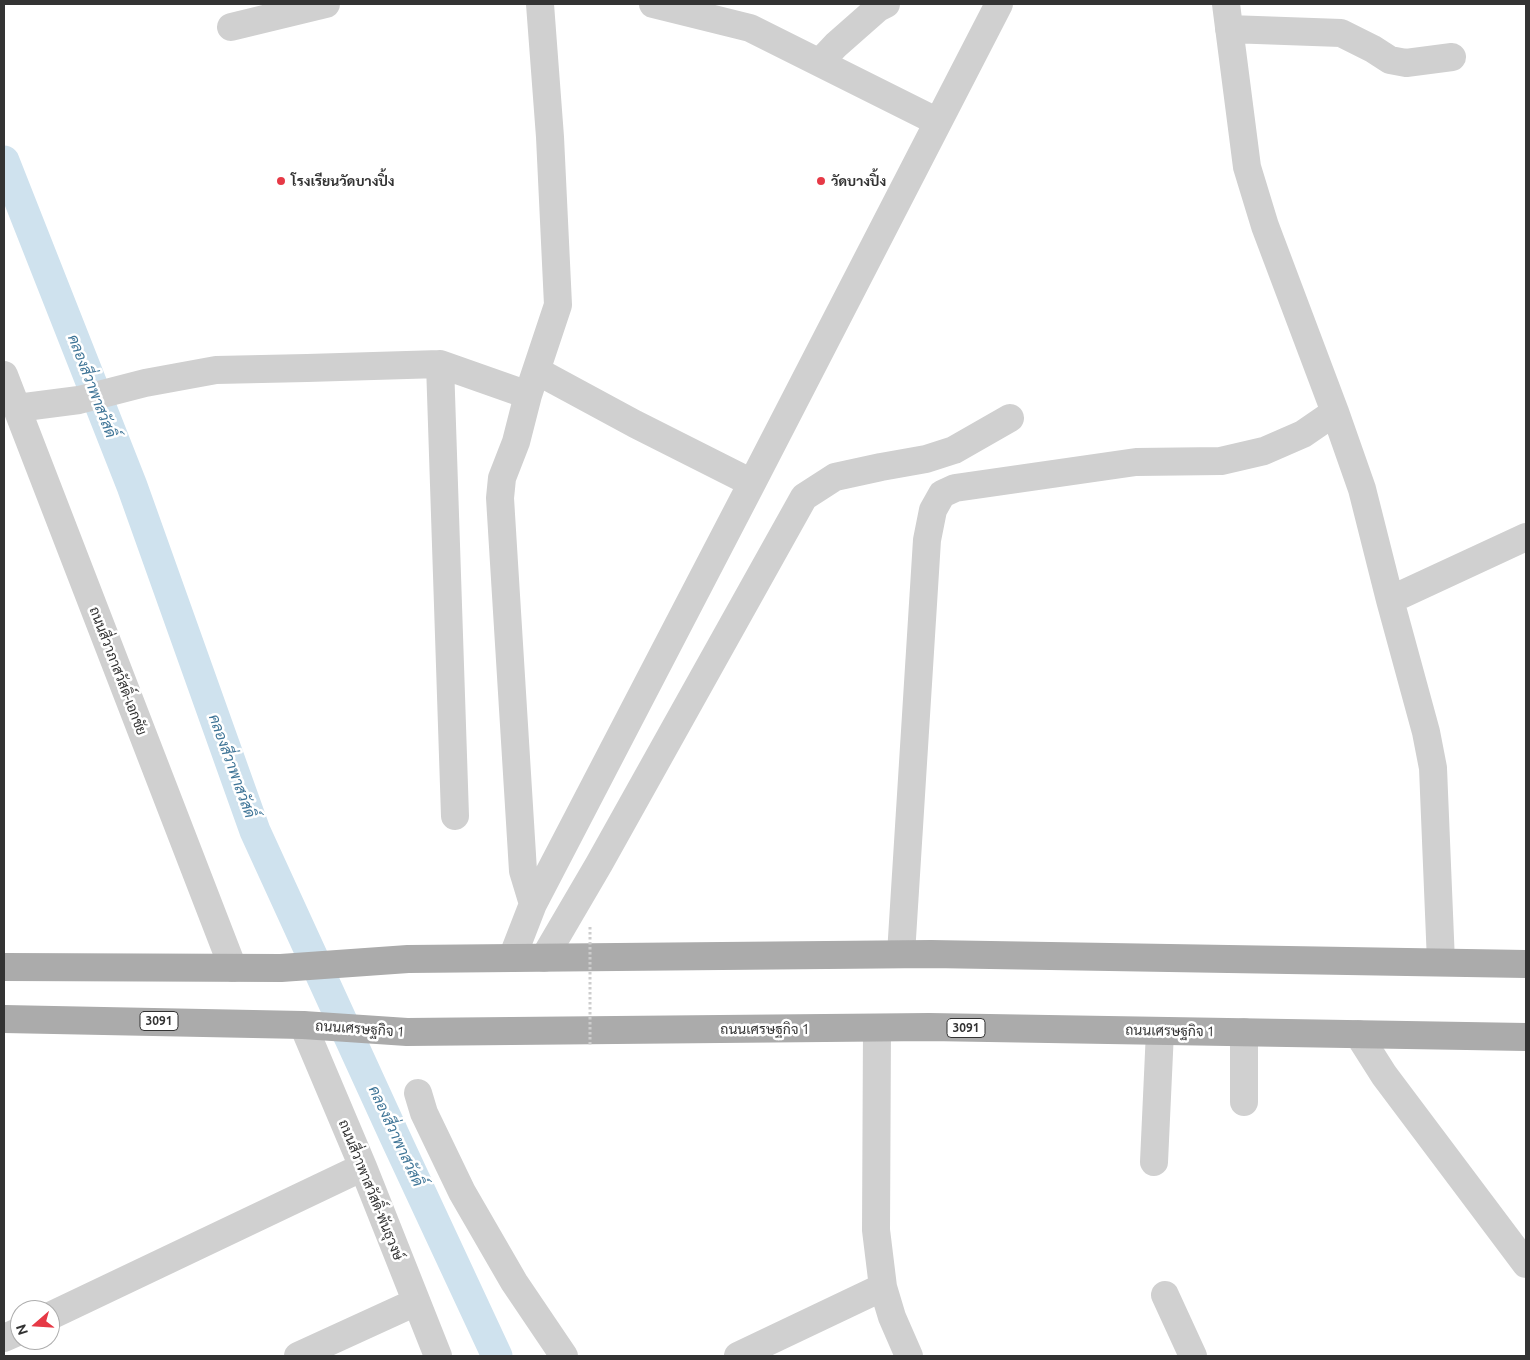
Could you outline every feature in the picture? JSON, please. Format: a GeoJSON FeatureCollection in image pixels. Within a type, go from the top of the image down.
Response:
{"type":"FeatureCollection","features":[{"type":"Feature","properties":{"kind":"main road"},"geometry":{"type":"LineString","coordinates":[[4,967],[281,968],[408,959],[901,954],[1526,964]]}},
{"type":"Feature","properties":{"kind":"main road","name":"ถนนเศรษฐกิจ 1"},"geometry":{"type":"LineString","coordinates":[[4,1019],[308,1026],[407,1032],[929,1027],[1526,1037]]}},
{"type":"Feature","properties":{"kind":"street"},"geometry":{"type":"LineString","coordinates":[[230,28],[326,4]]}},
{"type":"Feature","properties":{"kind":"street"},"geometry":{"type":"LineString","coordinates":[[533,904],[523,871],[500,498],[502,478],[516,442],[558,305],[550,137],[540,4]]}},
{"type":"Feature","properties":{"kind":"street"},"geometry":{"type":"LineString","coordinates":[[653,4],[750,28],[938,122]]}},
{"type":"Feature","properties":{"kind":"street"},"geometry":{"type":"LineString","coordinates":[[820,62],[836,45],[878,8],[886,4]]}},
{"type":"Feature","properties":{"kind":"street"},"geometry":{"type":"LineString","coordinates":[[512,958],[533,904],[999,4]]}},
{"type":"Feature","properties":{"kind":"street"},"geometry":{"type":"LineString","coordinates":[[1442,962],[1433,768],[1426,732],[1362,489],[1265,226],[1247,167],[1227,16],[1341,33],[1390,60],[1406,63],[1452,57]]}},
{"type":"Feature","properties":{"kind":"street"},"geometry":{"type":"LineString","coordinates":[[440,364],[455,816]]}},
{"type":"Feature","properties":{"kind":"street"},"geometry":{"type":"LineString","coordinates":[[17,408],[79,400],[146,383],[216,370],[440,364],[533,383],[635,424],[752,483]]}},
{"type":"Feature","properties":{"kind":"street","name":"ถนนสี่วาภาสวัสดิ์-เอกชัย"},"geometry":{"type":"LineString","coordinates":[[4,375],[233,968]]}},
{"type":"Feature","properties":{"kind":"street"},"geometry":{"type":"LineString","coordinates":[[901,954],[927,540],[933,510],[942,494],[955,488],[1136,462],[1221,461],[1264,451],[1303,434],[1335,412]]}},
{"type":"Feature","properties":{"kind":"street"},"geometry":{"type":"LineString","coordinates":[[544,958],[604,855],[804,497],[835,477],[926,459],[954,450],[1010,418]]}},
{"type":"Feature","properties":{"kind":"street"},"geometry":{"type":"LineString","coordinates":[[1390,600],[1526,538]]}},
{"type":"Feature","properties":{"kind":"street","name":"ถนนสี่วาพาสวัสดิ์-พันธุวงษ์"},"geometry":{"type":"LineString","coordinates":[[308,1026],[438,1356]]}},
{"type":"Feature","properties":{"kind":"street"},"geometry":{"type":"LineString","coordinates":[[877,1028],[876,1230],[883,1287],[892,1317],[909,1356]]}},
{"type":"Feature","properties":{"kind":"street"},"geometry":{"type":"LineString","coordinates":[[1154,1162],[1160,1031]]}},
{"type":"Feature","properties":{"kind":"street"},"geometry":{"type":"LineString","coordinates":[[1244,1032],[1244,1102]]}},
{"type":"Feature","properties":{"kind":"street"},"geometry":{"type":"LineString","coordinates":[[1358,1034],[1384,1075],[1514,1230],[1526,1264]]}},
{"type":"Feature","properties":{"kind":"street"},"geometry":{"type":"LineString","coordinates":[[418,1093],[424,1113],[462,1192],[514,1282],[564,1356]]}},
{"type":"Feature","properties":{"kind":"street"},"geometry":{"type":"LineString","coordinates":[[60,1311],[363,1167]]}},
{"type":"Feature","properties":{"kind":"street"},"geometry":{"type":"LineString","coordinates":[[738,1356],[883,1287]]}},
{"type":"Feature","properties":{"kind":"street"},"geometry":{"type":"LineString","coordinates":[[1166,1295],[1193,1356]]}},
{"type":"Feature","properties":{"kind":"street"},"geometry":{"type":"LineString","coordinates":[[298,1356],[416,1302]]}},
{"type":"Feature","properties":{"kind":"path"},"geometry":{"type":"LineString","coordinates":[[590,927],[590,1047]]}},
{"type":"Feature","properties":{"kind":"waterway","name":"คลองสี่วาพาสวัสดิ์"},"geometry":{"type":"LineString","coordinates":[[4,161],[132,486],[255,831],[497,1356]]}},
{"type":"Feature","properties":{"kind":"place","name":"โรงเรียนวัดบางปิ้ง"},"geometry":{"type":"Point","coordinates":[281,181]}},
{"type":"Feature","properties":{"kind":"place","name":"วัดบางปิ้ง"},"geometry":{"type":"Point","coordinates":[821,181]}}]}
